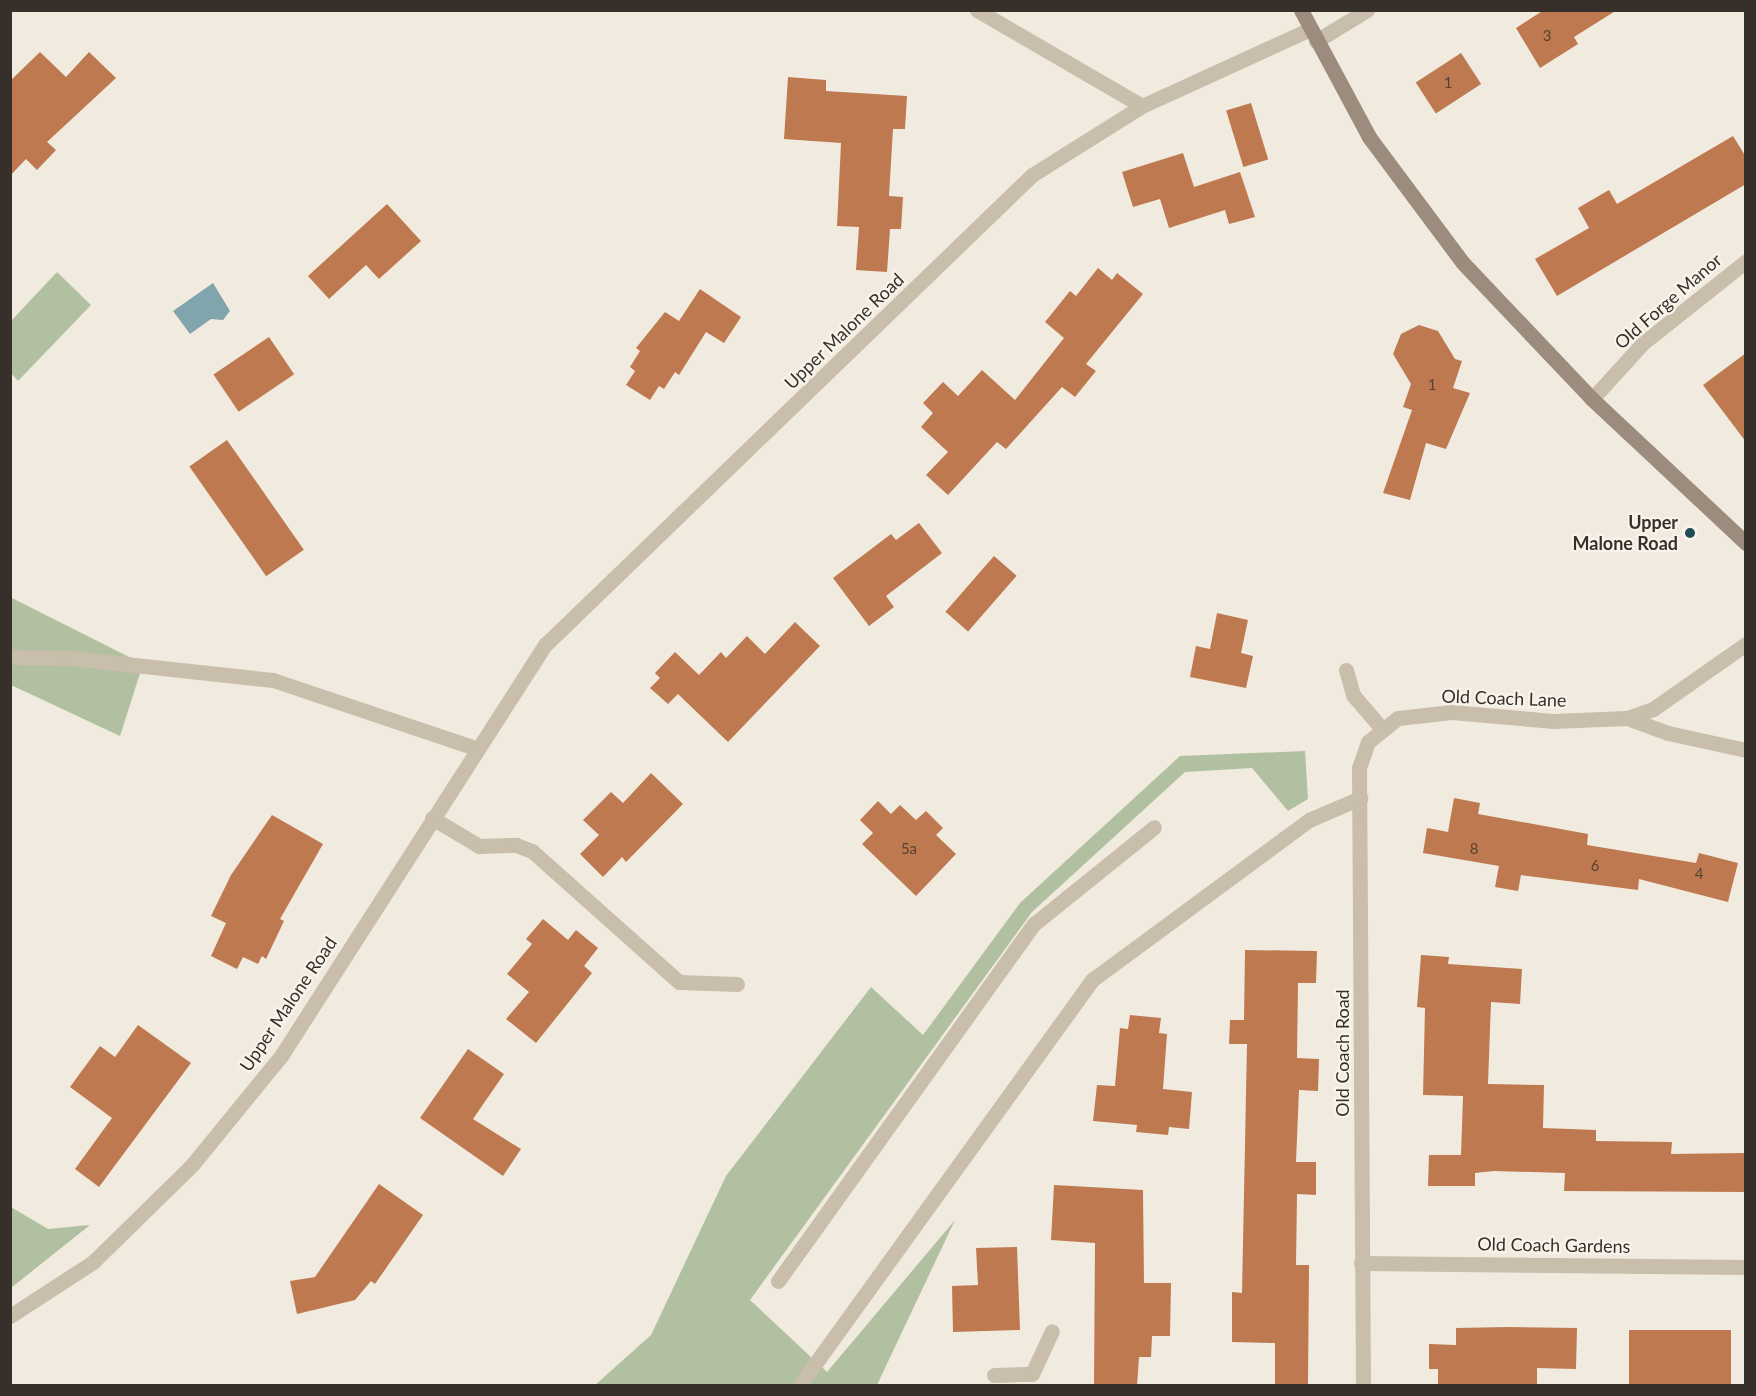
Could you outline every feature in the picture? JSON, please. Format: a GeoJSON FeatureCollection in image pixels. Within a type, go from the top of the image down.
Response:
{"type":"FeatureCollection","features":[{"type":"Feature","properties":{"kind":"main road"},"geometry":{"type":"LineString","coordinates":[[1301,10],[1369,137],[1463,263],[1592,399],[1746,543]]}},
{"type":"Feature","properties":{"kind":"street"},"geometry":{"type":"LineString","coordinates":[[976,10],[1142,106]]}},
{"type":"Feature","properties":{"kind":"street","name":"Upper Malone Road"},"geometry":{"type":"LineString","coordinates":[[10,1316],[93,1262],[192,1165],[281,1056],[475,748],[546,644],[1032,175],[1142,106],[1313,35],[1367,10]]}},
{"type":"Feature","properties":{"kind":"street","name":"Old Forge Manor"},"geometry":{"type":"LineString","coordinates":[[1592,399],[1643,343],[1746,261]]}},
{"type":"Feature","properties":{"kind":"street","name":"Old Coach Lane"},"geometry":{"type":"LineString","coordinates":[[1383,730],[1398,718],[1452,712],[1552,721],[1628,718],[1653,709],[1746,644]]}},
{"type":"Feature","properties":{"kind":"street"},"geometry":{"type":"LineString","coordinates":[[10,657],[70,658],[273,680],[475,748]]}},
{"type":"Feature","properties":{"kind":"street"},"geometry":{"type":"LineString","coordinates":[[1346,670],[1353,695],[1383,730]]}},
{"type":"Feature","properties":{"kind":"street","name":"Old Coach Lane"},"geometry":{"type":"LineString","coordinates":[[1628,718],[1668,733],[1746,750]]}},
{"type":"Feature","properties":{"kind":"street","name":"Old Coach Road"},"geometry":{"type":"LineString","coordinates":[[1363,1386],[1360,798],[1362,759],[1368,742],[1383,730]]}},
{"type":"Feature","properties":{"kind":"street"},"geometry":{"type":"LineString","coordinates":[[799,1386],[1092,980],[1310,820],[1360,798]]}},
{"type":"Feature","properties":{"kind":"street"},"geometry":{"type":"LineString","coordinates":[[432,818],[479,846],[516,844],[532,851],[679,982],[737,984]]}},
{"type":"Feature","properties":{"kind":"street"},"geometry":{"type":"LineString","coordinates":[[778,1281],[1034,924],[1154,827]]}},
{"type":"Feature","properties":{"kind":"street","name":"Old Coach Gardens"},"geometry":{"type":"LineString","coordinates":[[1361,1263],[1746,1267]]}},
{"type":"Feature","properties":{"kind":"street"},"geometry":{"type":"LineString","coordinates":[[994,1375],[1037,1380],[1052,1331]]}},
{"type":"Feature","properties":{"kind":"green space"},"geometry":{"type":"Polygon","coordinates":[[[57,272],[91,305],[18,381],[11,373],[11,321],[57,272]]]}},
{"type":"Feature","properties":{"kind":"green space"},"geometry":{"type":"Polygon","coordinates":[[[10,597],[143,664],[120,736],[11,685],[10,597]]]}},
{"type":"Feature","properties":{"kind":"green space"},"geometry":{"type":"Polygon","coordinates":[[[1305,751],[1308,799],[1288,811],[1252,768],[1185,772],[1032,912],[750,1300],[827,1372],[955,1220],[877,1385],[594,1386],[651,1335],[726,1176],[871,987],[923,1035],[1020,903],[1180,756],[1305,751]]]}},
{"type":"Feature","properties":{"kind":"green space"},"geometry":{"type":"Polygon","coordinates":[[[11,1207],[48,1229],[90,1225],[11,1288],[11,1207]]]}},
{"type":"Feature","properties":{"kind":"water"},"geometry":{"type":"Polygon","coordinates":[[[213,283],[230,311],[223,320],[211,319],[190,334],[173,311],[213,283]]]}},
{"type":"Feature","properties":{"kind":"building"},"geometry":{"type":"Polygon","coordinates":[[[1544,10],[1617,10],[1574,37],[1578,44],[1540,68],[1516,28],[1544,10]]]}},
{"type":"Feature","properties":{"kind":"building"},"geometry":{"type":"Polygon","coordinates":[[[40,52],[66,77],[89,52],[116,78],[47,142],[56,150],[37,170],[26,159],[10,176],[10,81],[40,52]]]}},
{"type":"Feature","properties":{"kind":"building"},"geometry":{"type":"Polygon","coordinates":[[[1461,53],[1481,84],[1436,113],[1416,82],[1461,53]]]}},
{"type":"Feature","properties":{"kind":"building"},"geometry":{"type":"Polygon","coordinates":[[[788,77],[826,80],[826,91],[907,96],[905,129],[893,129],[889,196],[903,197],[901,229],[890,229],[887,272],[856,270],[859,227],[837,226],[841,143],[784,139],[788,77]]]}},
{"type":"Feature","properties":{"kind":"building"},"geometry":{"type":"Polygon","coordinates":[[[1251,103],[1268,159],[1243,167],[1226,111],[1251,103]]]}},
{"type":"Feature","properties":{"kind":"building"},"geometry":{"type":"Polygon","coordinates":[[[1733,136],[1746,157],[1746,184],[1557,296],[1535,259],[1589,228],[1578,208],[1609,190],[1617,204],[1733,136]]]}},
{"type":"Feature","properties":{"kind":"building"},"geometry":{"type":"Polygon","coordinates":[[[1183,153],[1194,187],[1240,172],[1255,217],[1229,224],[1225,210],[1169,228],[1160,199],[1133,207],[1122,172],[1183,153]]]}},
{"type":"Feature","properties":{"kind":"building"},"geometry":{"type":"Polygon","coordinates":[[[387,204],[421,241],[379,279],[366,265],[329,299],[308,276],[387,204]]]}},
{"type":"Feature","properties":{"kind":"building"},"geometry":{"type":"Polygon","coordinates":[[[1098,268],[1112,280],[1117,273],[1143,294],[1086,364],[1096,371],[1075,397],[1062,387],[1006,449],[997,442],[948,495],[926,475],[948,452],[921,427],[933,413],[923,403],[943,382],[958,396],[982,370],[1015,400],[1064,338],[1045,322],[1070,291],[1076,296],[1098,268]]]}},
{"type":"Feature","properties":{"kind":"building"},"geometry":{"type":"Polygon","coordinates":[[[700,289],[741,317],[724,343],[706,332],[679,375],[675,372],[664,389],[659,386],[650,400],[626,385],[635,371],[630,367],[640,351],[636,348],[665,312],[679,321],[700,289]]]}},
{"type":"Feature","properties":{"kind":"building"},"geometry":{"type":"Polygon","coordinates":[[[1419,325],[1438,331],[1455,359],[1462,361],[1453,388],[1470,393],[1446,449],[1426,443],[1410,500],[1383,493],[1412,410],[1403,407],[1411,384],[1393,354],[1401,334],[1419,325]]]}},
{"type":"Feature","properties":{"kind":"building"},"geometry":{"type":"Polygon","coordinates":[[[269,337],[294,374],[239,412],[213,374],[269,337]]]}},
{"type":"Feature","properties":{"kind":"building"},"geometry":{"type":"Polygon","coordinates":[[[1746,353],[1746,442],[1703,385],[1746,353]]]}},
{"type":"Feature","properties":{"kind":"building"},"geometry":{"type":"Polygon","coordinates":[[[227,440],[304,550],[266,576],[189,466],[227,440]]]}},
{"type":"Feature","properties":{"kind":"building"},"geometry":{"type":"Polygon","coordinates":[[[919,523],[942,553],[886,596],[894,607],[869,626],[833,578],[891,534],[896,540],[919,523]]]}},
{"type":"Feature","properties":{"kind":"building"},"geometry":{"type":"Polygon","coordinates":[[[994,556],[1017,576],[968,632],[945,612],[994,556]]]}},
{"type":"Feature","properties":{"kind":"building"},"geometry":{"type":"Polygon","coordinates":[[[1217,613],[1248,620],[1241,653],[1253,656],[1246,688],[1190,677],[1196,646],[1210,649],[1217,613]]]}},
{"type":"Feature","properties":{"kind":"building"},"geometry":{"type":"Polygon","coordinates":[[[795,622],[820,646],[728,742],[678,694],[668,704],[650,688],[660,678],[655,673],[675,652],[699,675],[721,652],[726,658],[747,636],[765,654],[795,622]]]}},
{"type":"Feature","properties":{"kind":"building"},"geometry":{"type":"Polygon","coordinates":[[[651,773],[683,804],[626,862],[622,857],[603,877],[580,854],[599,835],[583,820],[611,792],[623,803],[651,773]]]}},
{"type":"Feature","properties":{"kind":"building"},"geometry":{"type":"Polygon","coordinates":[[[1454,798],[1480,803],[1478,814],[1588,834],[1587,845],[1696,863],[1699,853],[1738,863],[1728,902],[1639,879],[1638,890],[1521,875],[1518,891],[1495,887],[1499,866],[1423,853],[1427,828],[1448,832],[1454,798]]]}},
{"type":"Feature","properties":{"kind":"building"},"geometry":{"type":"Polygon","coordinates":[[[878,801],[891,814],[900,805],[916,820],[926,811],[943,828],[936,835],[956,854],[916,896],[862,844],[873,833],[860,820],[878,801]]]}},
{"type":"Feature","properties":{"kind":"building"},"geometry":{"type":"Polygon","coordinates":[[[272,815],[323,844],[280,919],[284,921],[266,959],[262,956],[258,964],[243,957],[237,969],[211,956],[226,923],[211,916],[231,875],[272,815]]]}},
{"type":"Feature","properties":{"kind":"building"},"geometry":{"type":"Polygon","coordinates":[[[543,919],[568,940],[576,930],[598,948],[584,966],[592,973],[536,1043],[506,1019],[529,992],[507,974],[532,944],[526,939],[543,919]]]}},
{"type":"Feature","properties":{"kind":"building"},"geometry":{"type":"Polygon","coordinates":[[[1245,950],[1317,951],[1316,983],[1298,983],[1297,1058],[1319,1059],[1318,1091],[1299,1090],[1296,1162],[1316,1162],[1316,1195],[1297,1194],[1296,1265],[1309,1265],[1308,1386],[1275,1386],[1275,1343],[1232,1342],[1232,1292],[1242,1293],[1247,1044],[1229,1044],[1230,1020],[1244,1020],[1245,950]]]}},
{"type":"Feature","properties":{"kind":"building"},"geometry":{"type":"Polygon","coordinates":[[[1421,955],[1449,957],[1448,964],[1522,969],[1520,1004],[1491,1002],[1488,1084],[1544,1085],[1543,1128],[1596,1130],[1596,1141],[1672,1142],[1671,1154],[1746,1153],[1746,1192],[1564,1191],[1565,1173],[1494,1171],[1475,1173],[1475,1186],[1428,1186],[1429,1155],[1461,1155],[1463,1096],[1423,1095],[1425,1008],[1417,1007],[1421,955]]]}},
{"type":"Feature","properties":{"kind":"building"},"geometry":{"type":"Polygon","coordinates":[[[1130,1015],[1161,1018],[1159,1033],[1167,1034],[1163,1089],[1192,1092],[1189,1129],[1169,1127],[1168,1135],[1136,1132],[1137,1125],[1093,1121],[1097,1085],[1115,1086],[1120,1028],[1128,1029],[1130,1015]]]}},
{"type":"Feature","properties":{"kind":"building"},"geometry":{"type":"Polygon","coordinates":[[[138,1025],[191,1063],[99,1187],[75,1169],[112,1118],[70,1087],[100,1046],[115,1057],[138,1025]]]}},
{"type":"Feature","properties":{"kind":"building"},"geometry":{"type":"Polygon","coordinates":[[[468,1049],[504,1074],[473,1119],[521,1149],[503,1176],[420,1118],[468,1049]]]}},
{"type":"Feature","properties":{"kind":"building"},"geometry":{"type":"Polygon","coordinates":[[[379,1184],[423,1215],[375,1284],[371,1281],[355,1300],[297,1314],[290,1281],[315,1277],[379,1184]]]}},
{"type":"Feature","properties":{"kind":"building"},"geometry":{"type":"Polygon","coordinates":[[[1054,1185],[1143,1190],[1144,1283],[1171,1283],[1170,1336],[1152,1336],[1151,1357],[1139,1357],[1137,1386],[1094,1386],[1095,1243],[1051,1240],[1054,1185]]]}},
{"type":"Feature","properties":{"kind":"building"},"geometry":{"type":"Polygon","coordinates":[[[1017,1247],[1020,1330],[953,1332],[952,1286],[978,1285],[976,1248],[1017,1247]]]}},
{"type":"Feature","properties":{"kind":"building"},"geometry":{"type":"Polygon","coordinates":[[[1456,1328],[1577,1328],[1576,1369],[1537,1368],[1537,1386],[1438,1386],[1438,1369],[1429,1369],[1429,1344],[1456,1345],[1456,1328]]]}},
{"type":"Feature","properties":{"kind":"building"},"geometry":{"type":"Polygon","coordinates":[[[1629,1330],[1731,1330],[1731,1386],[1629,1386],[1629,1330]]]}},
{"type":"Feature","properties":{"kind":"place","name":"Upper Malone Road"},"geometry":{"type":"Point","coordinates":[1690,533]}}]}
